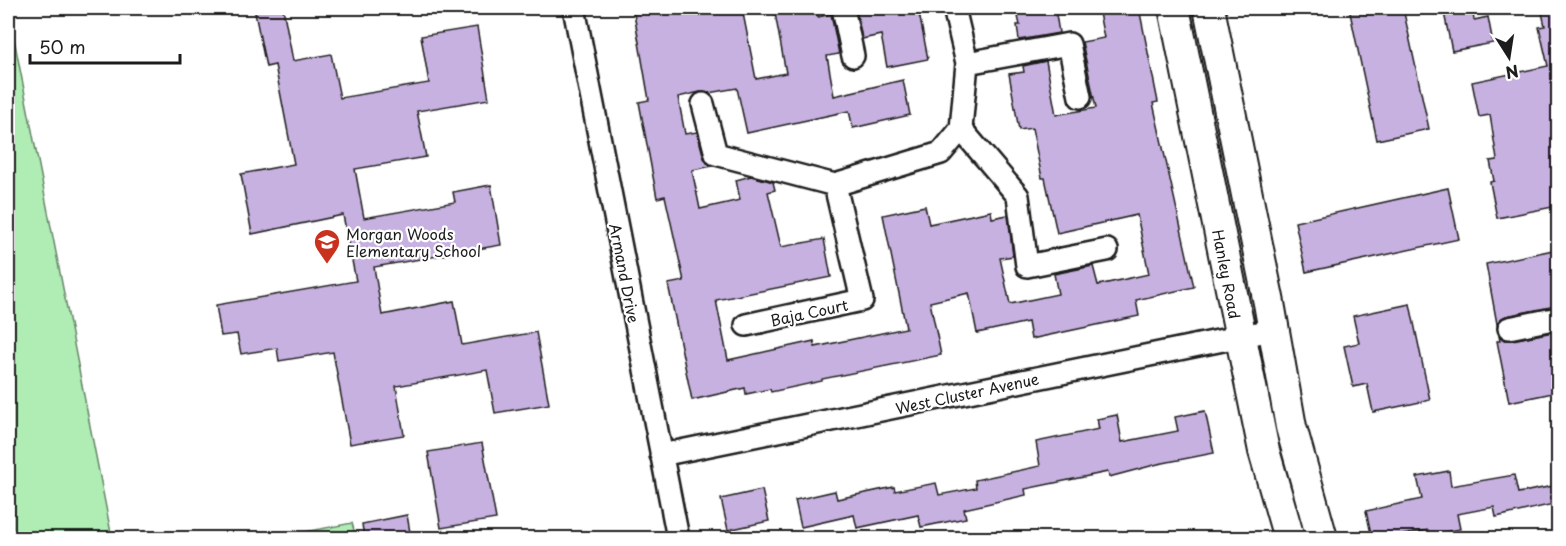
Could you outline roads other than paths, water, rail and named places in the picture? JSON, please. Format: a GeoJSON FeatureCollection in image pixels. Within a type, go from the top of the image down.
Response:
{"type":"FeatureCollection","features":[{"type":"Feature","properties":{"kind":"main road","name":"Hanley Road"},"geometry":{"type":"LineString","coordinates":[[1174,8],[1264,451],[1289,538]]}},
{"type":"Feature","properties":{"kind":"main road"},"geometry":{"type":"LineString","coordinates":[[1209,8],[1292,427],[1322,538]]}},
{"type":"Feature","properties":{"kind":"street","name":"Armand Drive"},"geometry":{"type":"LineString","coordinates":[[574,8],[678,538]]}},
{"type":"Feature","properties":{"kind":"street"},"geometry":{"type":"LineString","coordinates":[[843,8],[853,56]]}},
{"type":"Feature","properties":{"kind":"street"},"geometry":{"type":"LineString","coordinates":[[704,104],[716,154],[836,185],[941,153],[961,129],[967,63],[954,8]]}},
{"type":"Feature","properties":{"kind":"street"},"geometry":{"type":"LineString","coordinates":[[967,63],[1069,44],[1080,97]]}},
{"type":"Feature","properties":{"kind":"street"},"geometry":{"type":"LineString","coordinates":[[961,129],[1018,196],[1027,266],[1107,250]]}},
{"type":"Feature","properties":{"kind":"street","name":"Baja Court"},"geometry":{"type":"LineString","coordinates":[[747,325],[862,300],[836,185]]}},
{"type":"Feature","properties":{"kind":"street"},"geometry":{"type":"LineString","coordinates":[[1509,328],[1558,318]]}},
{"type":"Feature","properties":{"kind":"street","name":"West Cluster Avenue"},"geometry":{"type":"LineString","coordinates":[[661,455],[1272,330]]}},
{"type":"Feature","properties":{"kind":"place","name":"Morgan Woods Elementary School"},"geometry":{"type":"Point","coordinates":[327,265]}}]}
